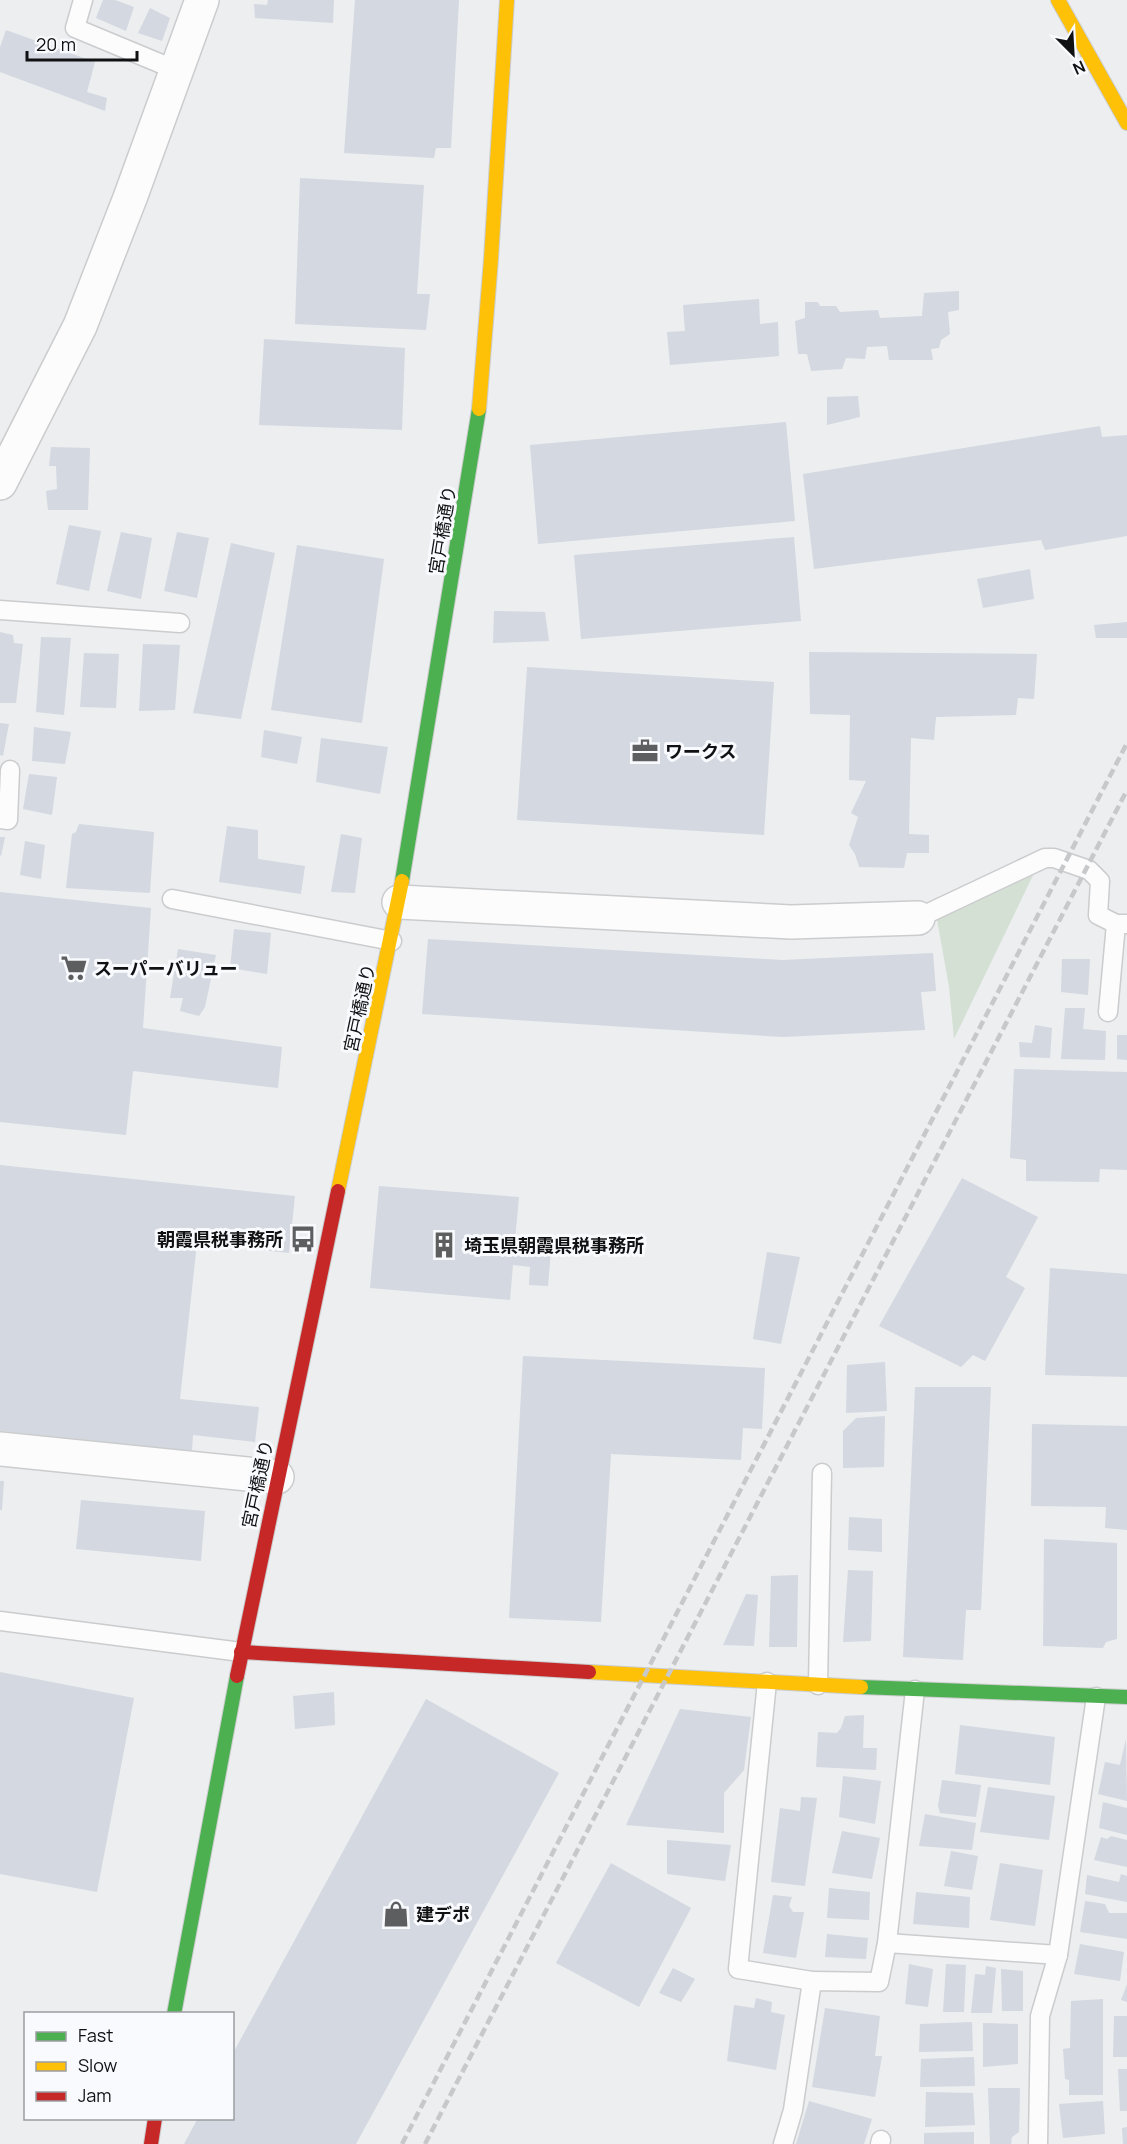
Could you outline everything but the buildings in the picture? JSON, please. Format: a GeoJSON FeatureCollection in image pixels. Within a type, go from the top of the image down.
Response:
{"type":"FeatureCollection","features":[{"type":"Feature","properties":{"kind":"street"},"geometry":{"type":"LineString","coordinates":[[0,483],[80,326],[202,0]]}},
{"type":"Feature","properties":{"kind":"street","name":"宮戸橋通り"},"geometry":{"type":"LineString","coordinates":[[174,2012],[276,1477],[392,941],[478,425],[507,0]]}},
{"type":"Feature","properties":{"kind":"street"},"geometry":{"type":"LineString","coordinates":[[1058,0],[1127,123]]}},
{"type":"Feature","properties":{"kind":"street"},"geometry":{"type":"LineString","coordinates":[[399,902],[791,922],[918,918]]}},
{"type":"Feature","properties":{"kind":"street"},"geometry":{"type":"LineString","coordinates":[[0,1449],[276,1477]]}},
{"type":"Feature","properties":{"kind":"street"},"geometry":{"type":"LineString","coordinates":[[241,1652],[915,1690],[1127,1697]]}},
{"type":"Feature","properties":{"kind":"street"},"geometry":{"type":"LineString","coordinates":[[151,2144],[155,2120]]}},
{"type":"Feature","properties":{"kind":"lane"},"geometry":{"type":"LineString","coordinates":[[83,0],[75,28],[176,70]]}},
{"type":"Feature","properties":{"kind":"lane"},"geometry":{"type":"LineString","coordinates":[[0,610],[180,623]]}},
{"type":"Feature","properties":{"kind":"lane"},"geometry":{"type":"LineString","coordinates":[[0,819],[8,820],[10,770]]}},
{"type":"Feature","properties":{"kind":"lane"},"geometry":{"type":"LineString","coordinates":[[918,918],[1045,858],[1054,858],[1089,870],[1100,881],[1098,915],[1121,924],[1108,1012]]}},
{"type":"Feature","properties":{"kind":"lane"},"geometry":{"type":"LineString","coordinates":[[172,899],[392,941]]}},
{"type":"Feature","properties":{"kind":"lane"},"geometry":{"type":"LineString","coordinates":[[818,1685],[822,1473]]}},
{"type":"Feature","properties":{"kind":"lane"},"geometry":{"type":"LineString","coordinates":[[0,1621],[241,1652]]}},
{"type":"Feature","properties":{"kind":"lane"},"geometry":{"type":"LineString","coordinates":[[768,1682],[738,1969],[812,1981],[879,1982],[887,1943],[915,1690]]}},
{"type":"Feature","properties":{"kind":"lane"},"geometry":{"type":"LineString","coordinates":[[1038,2144],[1040,2016],[1058,1954],[1096,1697]]}},
{"type":"Feature","properties":{"kind":"lane"},"geometry":{"type":"LineString","coordinates":[[887,1943],[1058,1954]]}},
{"type":"Feature","properties":{"kind":"lane"},"geometry":{"type":"LineString","coordinates":[[783,2144],[793,2110],[812,1981]]}},
{"type":"Feature","properties":{"kind":"shaded area"},"geometry":{"type":"Polygon","coordinates":[[[1039,863],[954,1039],[949,987],[936,914],[1039,863]]]}},
{"type":"Feature","properties":{"kind":"railway"},"geometry":{"type":"LineString","coordinates":[[402,2144],[1127,743]]}},
{"type":"Feature","properties":{"kind":"railway"},"geometry":{"type":"LineString","coordinates":[[425,2144],[1127,790]]}},
{"type":"Feature","properties":{"kind":"traffic: fast"},"geometry":{"type":"LineString","coordinates":[[402,881],[479,409]]}},
{"type":"Feature","properties":{"kind":"traffic: fast"},"geometry":{"type":"LineString","coordinates":[[174,2012],[237,1676]]}},
{"type":"Feature","properties":{"kind":"traffic: fast"},"geometry":{"type":"LineString","coordinates":[[861,1687],[1127,1697]]}},
{"type":"Feature","properties":{"kind":"traffic: slow"},"geometry":{"type":"LineString","coordinates":[[479,409],[507,0]]}},
{"type":"Feature","properties":{"kind":"traffic: slow"},"geometry":{"type":"LineString","coordinates":[[1058,0],[1127,123]]}},
{"type":"Feature","properties":{"kind":"traffic: slow"},"geometry":{"type":"LineString","coordinates":[[338,1191],[402,881]]}},
{"type":"Feature","properties":{"kind":"traffic: slow"},"geometry":{"type":"LineString","coordinates":[[589,1672],[861,1687]]}},
{"type":"Feature","properties":{"kind":"traffic: jam"},"geometry":{"type":"LineString","coordinates":[[237,1676],[338,1191]]}},
{"type":"Feature","properties":{"kind":"traffic: jam"},"geometry":{"type":"LineString","coordinates":[[241,1652],[589,1672]]}},
{"type":"Feature","properties":{"kind":"traffic: jam"},"geometry":{"type":"LineString","coordinates":[[151,2144],[155,2120]]}},
{"type":"Feature","properties":{"kind":"place","name":"ワークス"},"geometry":{"type":"Point","coordinates":[645,751]}},
{"type":"Feature","properties":{"kind":"place","name":"スーパーバリュー"},"geometry":{"type":"Point","coordinates":[74,968]}},
{"type":"Feature","properties":{"kind":"place","name":"朝霞県税事務所"},"geometry":{"type":"Point","coordinates":[303,1239]}},
{"type":"Feature","properties":{"kind":"place","name":"埼玉県朝霞県税事務所"},"geometry":{"type":"Point","coordinates":[444,1245]}},
{"type":"Feature","properties":{"kind":"place","name":"建デポ"},"geometry":{"type":"Point","coordinates":[396,1914]}}]}
